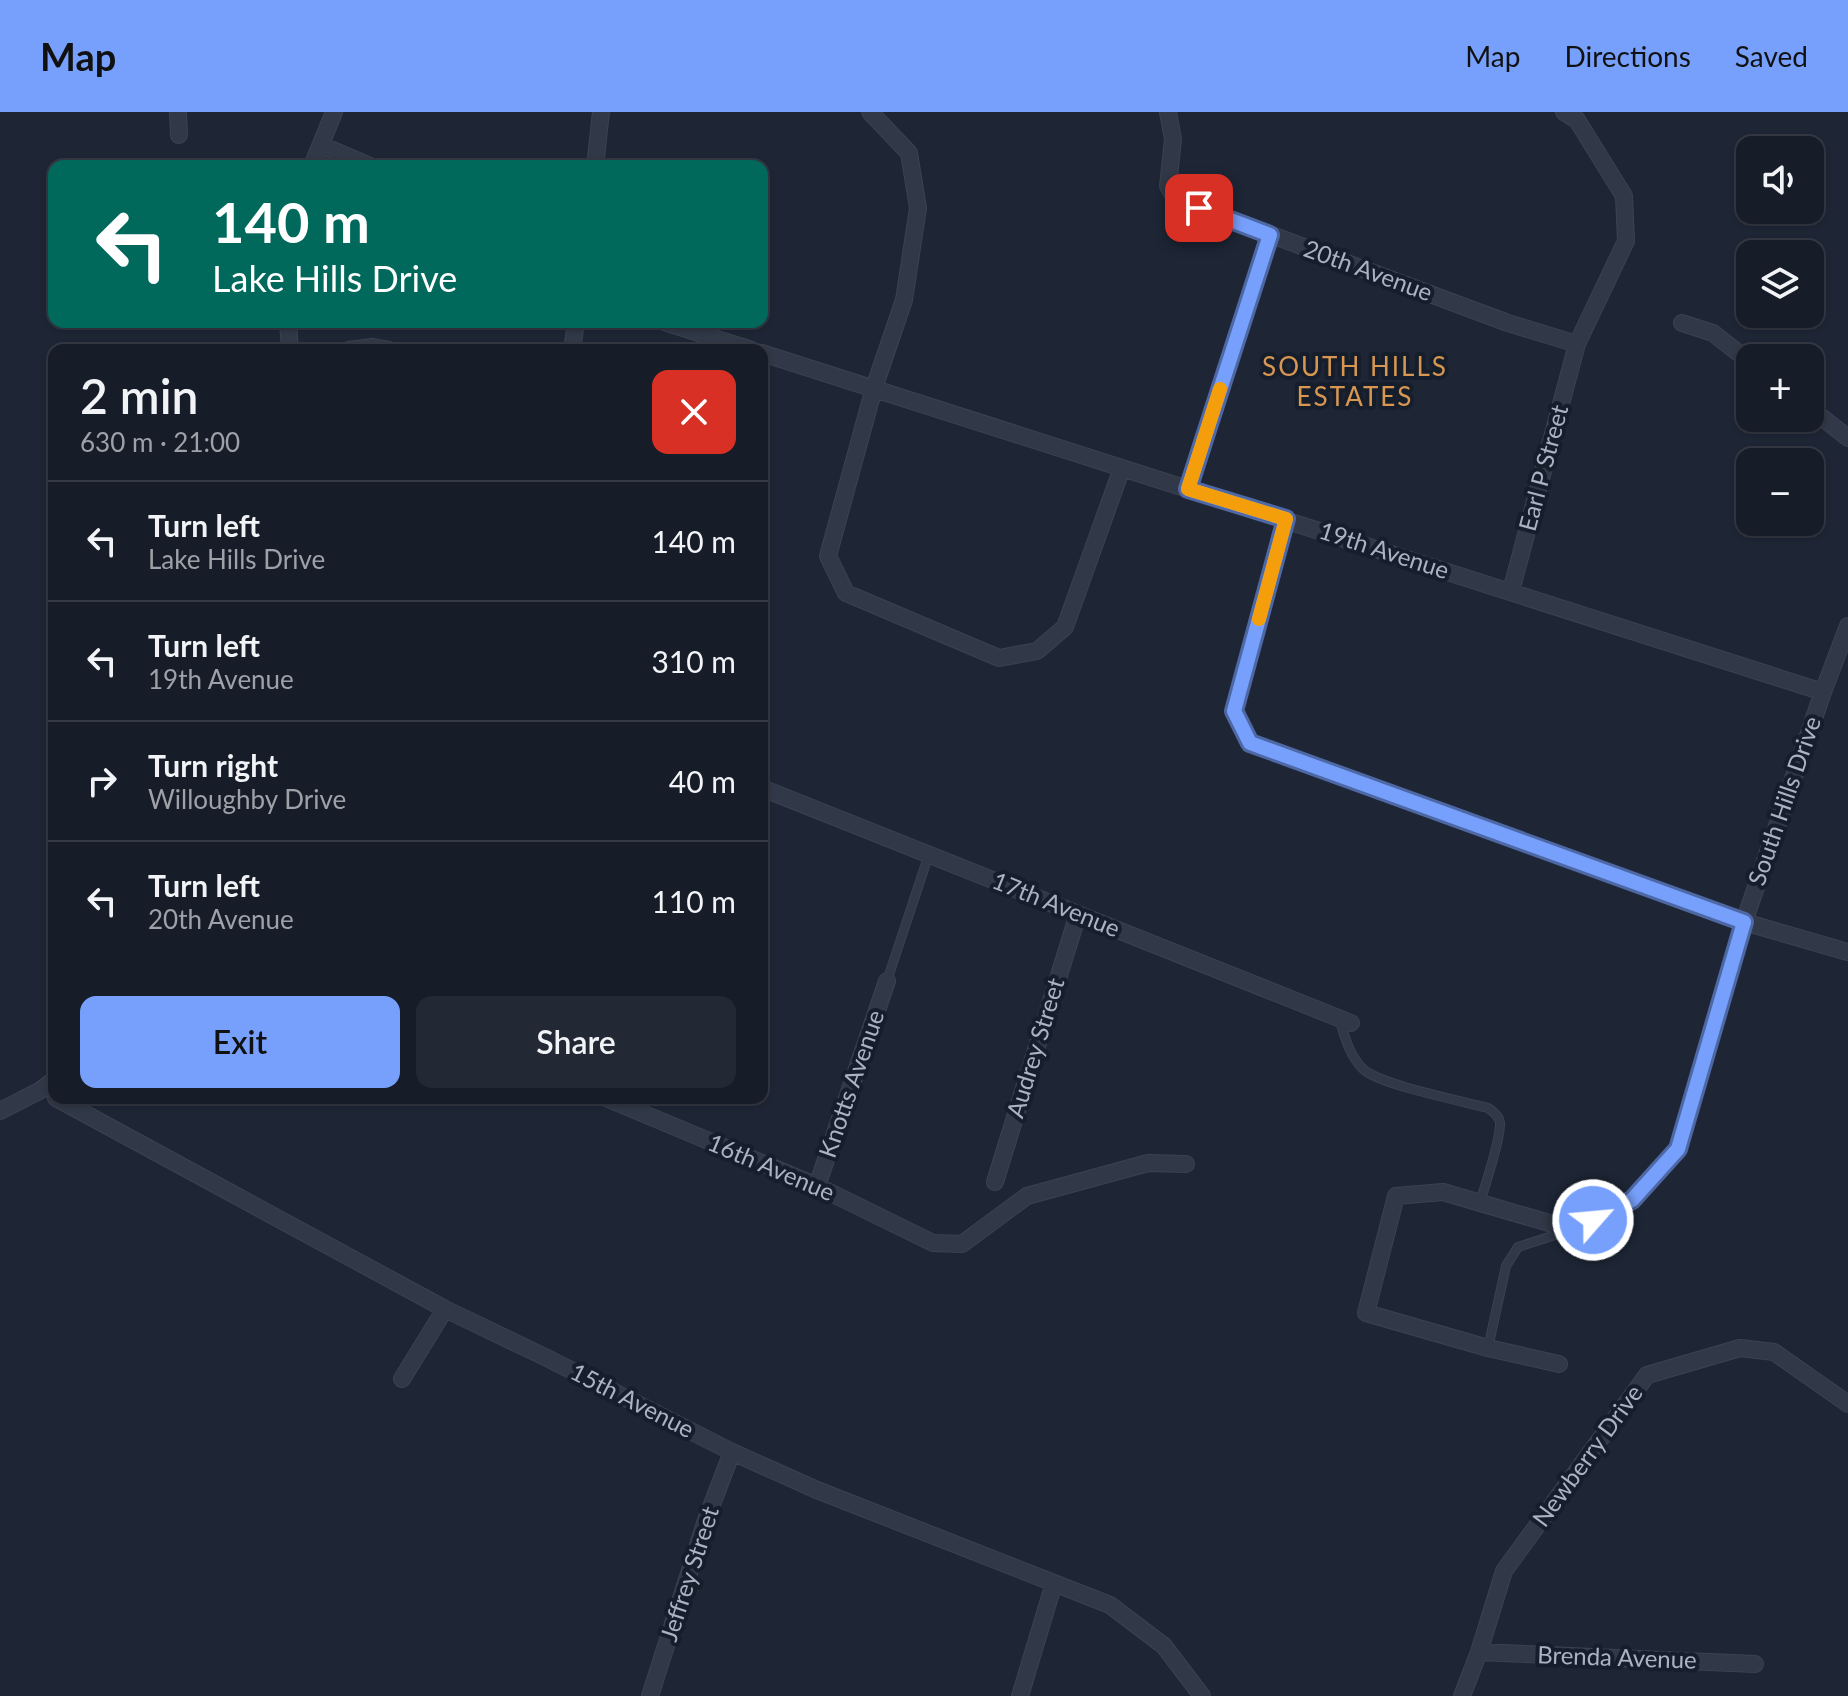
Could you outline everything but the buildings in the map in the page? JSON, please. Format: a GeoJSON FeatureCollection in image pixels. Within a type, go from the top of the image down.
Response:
{"type":"FeatureCollection","features":[{"type":"Feature","properties":{"kind":"street"},"geometry":{"type":"LineString","coordinates":[[178,112],[179,135]]}},
{"type":"Feature","properties":{"kind":"street"},"geometry":{"type":"LineString","coordinates":[[315,160],[334,112]]}},
{"type":"Feature","properties":{"kind":"street"},"geometry":{"type":"LineString","coordinates":[[596,160],[601,112]]}},
{"type":"Feature","properties":{"kind":"street"},"geometry":{"type":"LineString","coordinates":[[870,112],[909,153],[918,208],[904,300],[874,388],[828,556],[846,593],[999,658],[1037,651],[1065,627],[1122,468]]}},
{"type":"Feature","properties":{"kind":"street","name":"20th Avenue"},"geometry":{"type":"LineString","coordinates":[[1168,112],[1173,139],[1168,186],[1175,199],[1508,323],[1577,344]]}},
{"type":"Feature","properties":{"kind":"street","name":"Earl P Street"},"geometry":{"type":"LineString","coordinates":[[1511,591],[1577,344],[1626,241],[1624,196],[1577,120],[1564,112]]}},
{"type":"Feature","properties":{"kind":"street"},"geometry":{"type":"LineString","coordinates":[[321,145],[356,160]]}},
{"type":"Feature","properties":{"kind":"street"},"geometry":{"type":"LineString","coordinates":[[1188,489],[1270,235]]}},
{"type":"Feature","properties":{"kind":"street"},"geometry":{"type":"LineString","coordinates":[[1682,323],[1713,333],[1736,351]]}},
{"type":"Feature","properties":{"kind":"street"},"geometry":{"type":"LineString","coordinates":[[683,328],[733,344]]}},
{"type":"Feature","properties":{"kind":"street","name":"19th Avenue"},"geometry":{"type":"LineString","coordinates":[[768,355],[1823,692]]}},
{"type":"Feature","properties":{"kind":"street"},"geometry":{"type":"LineString","coordinates":[[1824,419],[1848,438]]}},
{"type":"Feature","properties":{"kind":"street"},"geometry":{"type":"LineString","coordinates":[[1286,519],[1234,711],[1250,743],[1744,922],[1848,952]]}},
{"type":"Feature","properties":{"kind":"street","name":"South Hills Drive"},"geometry":{"type":"LineString","coordinates":[[1573,1230],[1632,1200],[1678,1149],[1744,922],[1848,626]]}},
{"type":"Feature","properties":{"kind":"street","name":"17th Avenue"},"geometry":{"type":"LineString","coordinates":[[768,790],[1345,1021]]}},
{"type":"Feature","properties":{"kind":"street","name":"Audrey Street"},"geometry":{"type":"LineString","coordinates":[[995,1182],[1078,914]]}},
{"type":"Feature","properties":{"kind":"street","name":"Knotts Avenue"},"geometry":{"type":"LineString","coordinates":[[817,1186],[887,981]]}},
{"type":"Feature","properties":{"kind":"street"},"geometry":{"type":"LineString","coordinates":[[0,1111],[48,1092]]}},
{"type":"Feature","properties":{"kind":"street","name":"15th Avenue"},"geometry":{"type":"LineString","coordinates":[[74,1104],[445,1309],[732,1452],[817,1490],[1110,1605],[1164,1646],[1202,1696]]}},
{"type":"Feature","properties":{"kind":"street","name":"16th Avenue"},"geometry":{"type":"LineString","coordinates":[[620,1104],[817,1186],[933,1243],[962,1244],[1027,1196],[1148,1163],[1186,1164]]}},
{"type":"Feature","properties":{"kind":"street"},"geometry":{"type":"LineString","coordinates":[[1559,1364],[1488,1348],[1366,1313],[1396,1196],[1443,1192],[1573,1230]]}},
{"type":"Feature","properties":{"kind":"street"},"geometry":{"type":"LineString","coordinates":[[402,1379],[445,1309]]}},
{"type":"Feature","properties":{"kind":"street","name":"Newberry Drive"},"geometry":{"type":"LineString","coordinates":[[1462,1696],[1504,1571],[1647,1375],[1740,1348],[1774,1352],[1848,1404]]}},
{"type":"Feature","properties":{"kind":"street","name":"Jeffrey Street"},"geometry":{"type":"LineString","coordinates":[[650,1696],[706,1520],[732,1452]]}},
{"type":"Feature","properties":{"kind":"street"},"geometry":{"type":"LineString","coordinates":[[1020,1696],[1054,1583]]}},
{"type":"Feature","properties":{"kind":"street","name":"Brenda Avenue"},"geometry":{"type":"LineString","coordinates":[[1479,1652],[1755,1664]]}},
{"type":"Feature","properties":{"kind":"lane"},"geometry":{"type":"LineString","coordinates":[[887,981],[929,854]]}},
{"type":"Feature","properties":{"kind":"lane"},"geometry":{"type":"LineString","coordinates":[[1345,1021],[1349,1050],[1364,1070],[1373,1076],[1488,1108],[1497,1114],[1500,1123],[1498,1135],[1480,1203]]}},
{"type":"Feature","properties":{"kind":"lane"},"geometry":{"type":"LineString","coordinates":[[1488,1348],[1506,1266],[1518,1247],[1573,1230]]}},
{"type":"Feature","properties":{"kind":"slow traffic"},"geometry":{"type":"LineString","coordinates":[[1220,389],[1188,489],[1286,519],[1259,619]]}},
{"type":"Feature","properties":{"kind":"district","name":"SOUTH HILLS ESTATES"},"geometry":{"type":"Point","coordinates":[1355,382]}},
{"type":"Feature","properties":{"kind":"route"},"geometry":{"type":"LineString","coordinates":[[1199,208],[1270,235],[1188,489],[1286,519],[1234,711],[1250,743],[1744,922],[1678,1149],[1632,1200],[1593,1220]]}}]}
